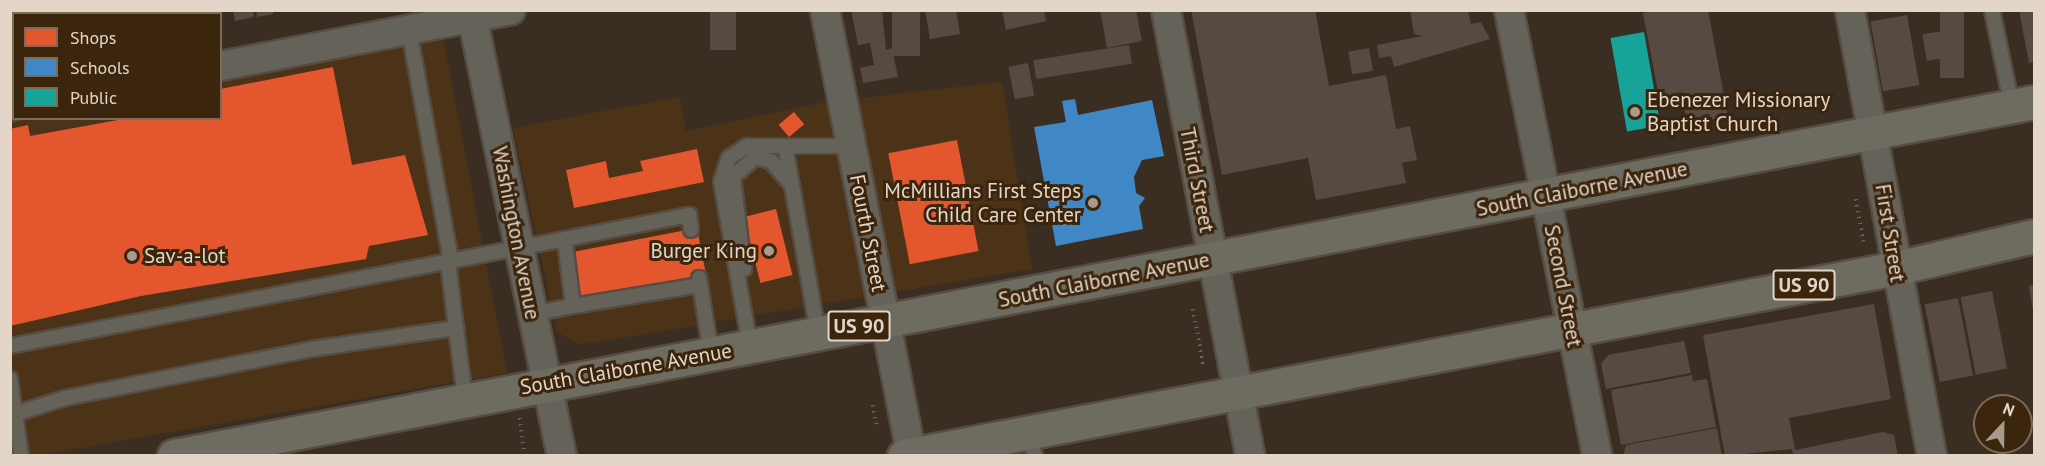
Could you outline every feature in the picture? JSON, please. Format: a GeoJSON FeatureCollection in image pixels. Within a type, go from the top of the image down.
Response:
{"type":"FeatureCollection","features":[{"type":"Feature","properties":{"kind":"main road","name":"South Claiborne Avenue"},"geometry":{"type":"LineString","coordinates":[[174,456],[465,398],[1874,136],[2023,104]]}},
{"type":"Feature","properties":{"kind":"main road","name":"US 90"},"geometry":{"type":"LineString","coordinates":[[909,455],[1031,443],[1238,389],[1896,268],[2034,236]]}},
{"type":"Feature","properties":{"kind":"street"},"geometry":{"type":"LineString","coordinates":[[222,66],[409,30],[472,14],[512,10]]}},
{"type":"Feature","properties":{"kind":"street","name":"Fourth Street"},"geometry":{"type":"LineString","coordinates":[[825,10],[909,455]]}},
{"type":"Feature","properties":{"kind":"street","name":"Third Street"},"geometry":{"type":"LineString","coordinates":[[1166,10],[1250,456]]}},
{"type":"Feature","properties":{"kind":"street","name":"Second Street"},"geometry":{"type":"LineString","coordinates":[[1509,10],[1597,456]]}},
{"type":"Feature","properties":{"kind":"street","name":"First Street"},"geometry":{"type":"LineString","coordinates":[[1850,10],[1932,456]]}},
{"type":"Feature","properties":{"kind":"street","name":"Washington Avenue"},"geometry":{"type":"LineString","coordinates":[[472,14],[562,456]]}},
{"type":"Feature","properties":{"kind":"lane"},"geometry":{"type":"LineString","coordinates":[[1992,10],[2023,104]]}},
{"type":"Feature","properties":{"kind":"lane"},"geometry":{"type":"LineString","coordinates":[[409,30],[449,262],[465,398]]}},
{"type":"Feature","properties":{"kind":"lane"},"geometry":{"type":"LineString","coordinates":[[750,346],[721,182],[729,158],[747,146],[851,146]]}},
{"type":"Feature","properties":{"kind":"lane"},"geometry":{"type":"LineString","coordinates":[[785,146],[818,333]]}},
{"type":"Feature","properties":{"kind":"lane"},"geometry":{"type":"LineString","coordinates":[[744,310],[733,177],[755,157],[771,161],[792,185]]}},
{"type":"Feature","properties":{"kind":"lane"},"geometry":{"type":"LineString","coordinates":[[10,346],[565,241],[599,241],[665,227],[689,215],[691,230]]}},
{"type":"Feature","properties":{"kind":"lane"},"geometry":{"type":"LineString","coordinates":[[565,241],[573,306]]}},
{"type":"Feature","properties":{"kind":"lane"},"geometry":{"type":"LineString","coordinates":[[532,314],[700,281],[711,353]]}},
{"type":"Feature","properties":{"kind":"lane"},"geometry":{"type":"LineString","coordinates":[[15,414],[172,376],[456,328]]}},
{"type":"Feature","properties":{"kind":"lane"},"geometry":{"type":"LineString","coordinates":[[10,378],[21,456]]}},
{"type":"Feature","properties":{"kind":"path"},"geometry":{"type":"LineString","coordinates":[[1192,300],[1203,365]]}},
{"type":"Feature","properties":{"kind":"path"},"geometry":{"type":"LineString","coordinates":[[518,406],[525,456]]}},
{"type":"Feature","properties":{"kind":"shaded area"},"geometry":{"type":"Polygon","coordinates":[[[442,32],[507,373],[41,455],[11,455],[10,117],[12,120],[222,120],[222,77],[442,32]]]}},
{"type":"Feature","properties":{"kind":"shaded area"},"geometry":{"type":"Polygon","coordinates":[[[1002,82],[1032,269],[591,343],[579,344],[557,332],[513,128],[680,97],[686,131],[826,102],[1002,82]]]}},
{"type":"Feature","properties":{"kind":"building: Shops"},"geometry":{"type":"Polygon","coordinates":[[[333,67],[352,165],[405,155],[428,235],[369,246],[366,259],[141,296],[10,326],[10,129],[28,125],[30,136],[118,120],[222,120],[222,89],[333,67]]]}},
{"type":"Feature","properties":{"kind":"building: Shops"},"geometry":{"type":"Polygon","coordinates":[[[794,112],[804,124],[789,137],[779,125],[794,112]]]}},
{"type":"Feature","properties":{"kind":"building: Shops"},"geometry":{"type":"Polygon","coordinates":[[[957,140],[979,251],[910,264],[888,153],[957,140]]]}},
{"type":"Feature","properties":{"kind":"building: Shops"},"geometry":{"type":"Polygon","coordinates":[[[697,149],[704,182],[574,208],[566,170],[606,161],[609,178],[643,171],[640,161],[697,149]]]}},
{"type":"Feature","properties":{"kind":"building: Shops","name":"Burger King"},"geometry":{"type":"Polygon","coordinates":[[[776,209],[792,275],[760,283],[744,217],[776,209]]]}},
{"type":"Feature","properties":{"kind":"building: Shops"},"geometry":{"type":"Polygon","coordinates":[[[697,228],[706,276],[580,301],[570,253],[697,228]]]}},
{"type":"Feature","properties":{"kind":"building: Schools"},"geometry":{"type":"Polygon","coordinates":[[[1075,99],[1078,115],[1152,100],[1164,156],[1142,160],[1134,177],[1136,193],[1145,198],[1139,206],[1143,229],[1056,246],[1034,127],[1066,122],[1062,101],[1075,99]]]}},
{"type":"Feature","properties":{"kind":"building: Public"},"geometry":{"type":"Polygon","coordinates":[[[1644,32],[1660,126],[1627,131],[1611,38],[1644,32]]]}},
{"type":"Feature","properties":{"kind":"building: Other"},"geometry":{"type":"Polygon","coordinates":[[[10,10],[38,12],[12,12],[10,71],[10,10]]]}},
{"type":"Feature","properties":{"kind":"building: Other"},"geometry":{"type":"Polygon","coordinates":[[[115,10],[143,10],[143,12],[115,12],[115,10]]]}},
{"type":"Feature","properties":{"kind":"building: Other"},"geometry":{"type":"Polygon","coordinates":[[[152,10],[179,10],[179,12],[152,12],[152,10]]]}},
{"type":"Feature","properties":{"kind":"building: Other"},"geometry":{"type":"Polygon","coordinates":[[[186,10],[215,10],[215,12],[186,12],[186,10]]]}},
{"type":"Feature","properties":{"kind":"building: Other"},"geometry":{"type":"Polygon","coordinates":[[[233,10],[253,10],[254,17],[235,21],[233,10]]]}},
{"type":"Feature","properties":{"kind":"building: Other"},"geometry":{"type":"Polygon","coordinates":[[[256,10],[273,10],[273,14],[257,17],[256,10]]]}},
{"type":"Feature","properties":{"kind":"building: Other"},"geometry":{"type":"Polygon","coordinates":[[[710,10],[736,10],[736,50],[710,50],[710,10]]]}},
{"type":"Feature","properties":{"kind":"building: Other"},"geometry":{"type":"Polygon","coordinates":[[[851,10],[882,10],[886,50],[892,48],[898,77],[863,83],[860,68],[874,65],[870,43],[858,45],[851,10]]]}},
{"type":"Feature","properties":{"kind":"building: Other"},"geometry":{"type":"Polygon","coordinates":[[[892,10],[920,10],[920,56],[892,56],[892,10]]]}},
{"type":"Feature","properties":{"kind":"building: Other"},"geometry":{"type":"Polygon","coordinates":[[[925,10],[956,10],[960,34],[930,39],[925,10]]]}},
{"type":"Feature","properties":{"kind":"building: Other"},"geometry":{"type":"Polygon","coordinates":[[[1002,10],[1044,10],[1046,21],[1006,30],[1002,10]]]}},
{"type":"Feature","properties":{"kind":"building: Other"},"geometry":{"type":"Polygon","coordinates":[[[1100,10],[1136,10],[1142,41],[1107,48],[1100,10]]]}},
{"type":"Feature","properties":{"kind":"building: Other"},"geometry":{"type":"Polygon","coordinates":[[[1191,10],[1315,10],[1329,86],[1386,75],[1396,129],[1410,126],[1417,160],[1402,163],[1406,183],[1316,200],[1308,158],[1222,175],[1191,10]]]}},
{"type":"Feature","properties":{"kind":"building: Other"},"geometry":{"type":"Polygon","coordinates":[[[1410,10],[1468,10],[1471,24],[1481,22],[1490,39],[1394,67],[1391,56],[1379,58],[1377,45],[1423,36],[1414,34],[1410,10]]]}},
{"type":"Feature","properties":{"kind":"building: Other"},"geometry":{"type":"Polygon","coordinates":[[[1660,10],[1708,10],[1728,117],[1687,123],[1681,92],[1659,97],[1643,13],[1660,10]]]}},
{"type":"Feature","properties":{"kind":"building: Other"},"geometry":{"type":"Polygon","coordinates":[[[1940,10],[1964,10],[1964,78],[1940,78],[1940,10]]]}},
{"type":"Feature","properties":{"kind":"building: Other"},"geometry":{"type":"Polygon","coordinates":[[[2019,10],[2034,10],[2034,62],[2029,63],[2019,10]]]}},
{"type":"Feature","properties":{"kind":"building: Other"},"geometry":{"type":"Polygon","coordinates":[[[1907,15],[1919,85],[1883,91],[1871,21],[1907,15]]]}},
{"type":"Feature","properties":{"kind":"building: Other"},"geometry":{"type":"Polygon","coordinates":[[[1942,31],[1947,58],[1927,61],[1922,34],[1942,31]]]}},
{"type":"Feature","properties":{"kind":"building: Other"},"geometry":{"type":"Polygon","coordinates":[[[1129,45],[1132,64],[1036,79],[1033,60],[1129,45]]]}},
{"type":"Feature","properties":{"kind":"building: Other"},"geometry":{"type":"Polygon","coordinates":[[[1369,48],[1373,71],[1352,74],[1348,52],[1369,48]]]}},
{"type":"Feature","properties":{"kind":"building: Other"},"geometry":{"type":"Polygon","coordinates":[[[1028,63],[1034,95],[1015,99],[1008,67],[1028,63]]]}},
{"type":"Feature","properties":{"kind":"building: Other"},"geometry":{"type":"Polygon","coordinates":[[[2034,285],[2034,311],[2033,311],[2029,286],[2034,285]]]}},
{"type":"Feature","properties":{"kind":"building: Other"},"geometry":{"type":"Polygon","coordinates":[[[1992,291],[2007,369],[1976,375],[1961,297],[1992,291]]]}},
{"type":"Feature","properties":{"kind":"building: Other"},"geometry":{"type":"Polygon","coordinates":[[[1958,298],[1973,376],[1940,382],[1925,304],[1958,298]]]}},
{"type":"Feature","properties":{"kind":"building: Other"},"geometry":{"type":"Polygon","coordinates":[[[1874,304],[1891,399],[1789,418],[1795,450],[1883,432],[1894,435],[1898,456],[1793,456],[1792,449],[1725,456],[1703,335],[1874,304]]]}},
{"type":"Feature","properties":{"kind":"building: Other"},"geometry":{"type":"Polygon","coordinates":[[[1684,341],[1691,373],[1606,389],[1601,364],[1608,355],[1684,341]]]}},
{"type":"Feature","properties":{"kind":"building: Other"},"geometry":{"type":"Polygon","coordinates":[[[1692,375],[1693,381],[1707,379],[1716,427],[1621,445],[1611,390],[1692,375]]]}},
{"type":"Feature","properties":{"kind":"building: Other"},"geometry":{"type":"Polygon","coordinates":[[[1717,428],[1722,456],[1623,456],[1626,445],[1717,428]]]}},
{"type":"Feature","properties":{"kind":"place","name":"Ebenezer Missionary Baptist Church"},"geometry":{"type":"Point","coordinates":[1635,112]}},
{"type":"Feature","properties":{"kind":"place","name":"McMillians First Steps Child Care Center"},"geometry":{"type":"Point","coordinates":[1093,203]}},
{"type":"Feature","properties":{"kind":"place","name":"Burger King"},"geometry":{"type":"Point","coordinates":[769,251]}},
{"type":"Feature","properties":{"kind":"place","name":"Sav-a-lot"},"geometry":{"type":"Point","coordinates":[132,256]}}]}
